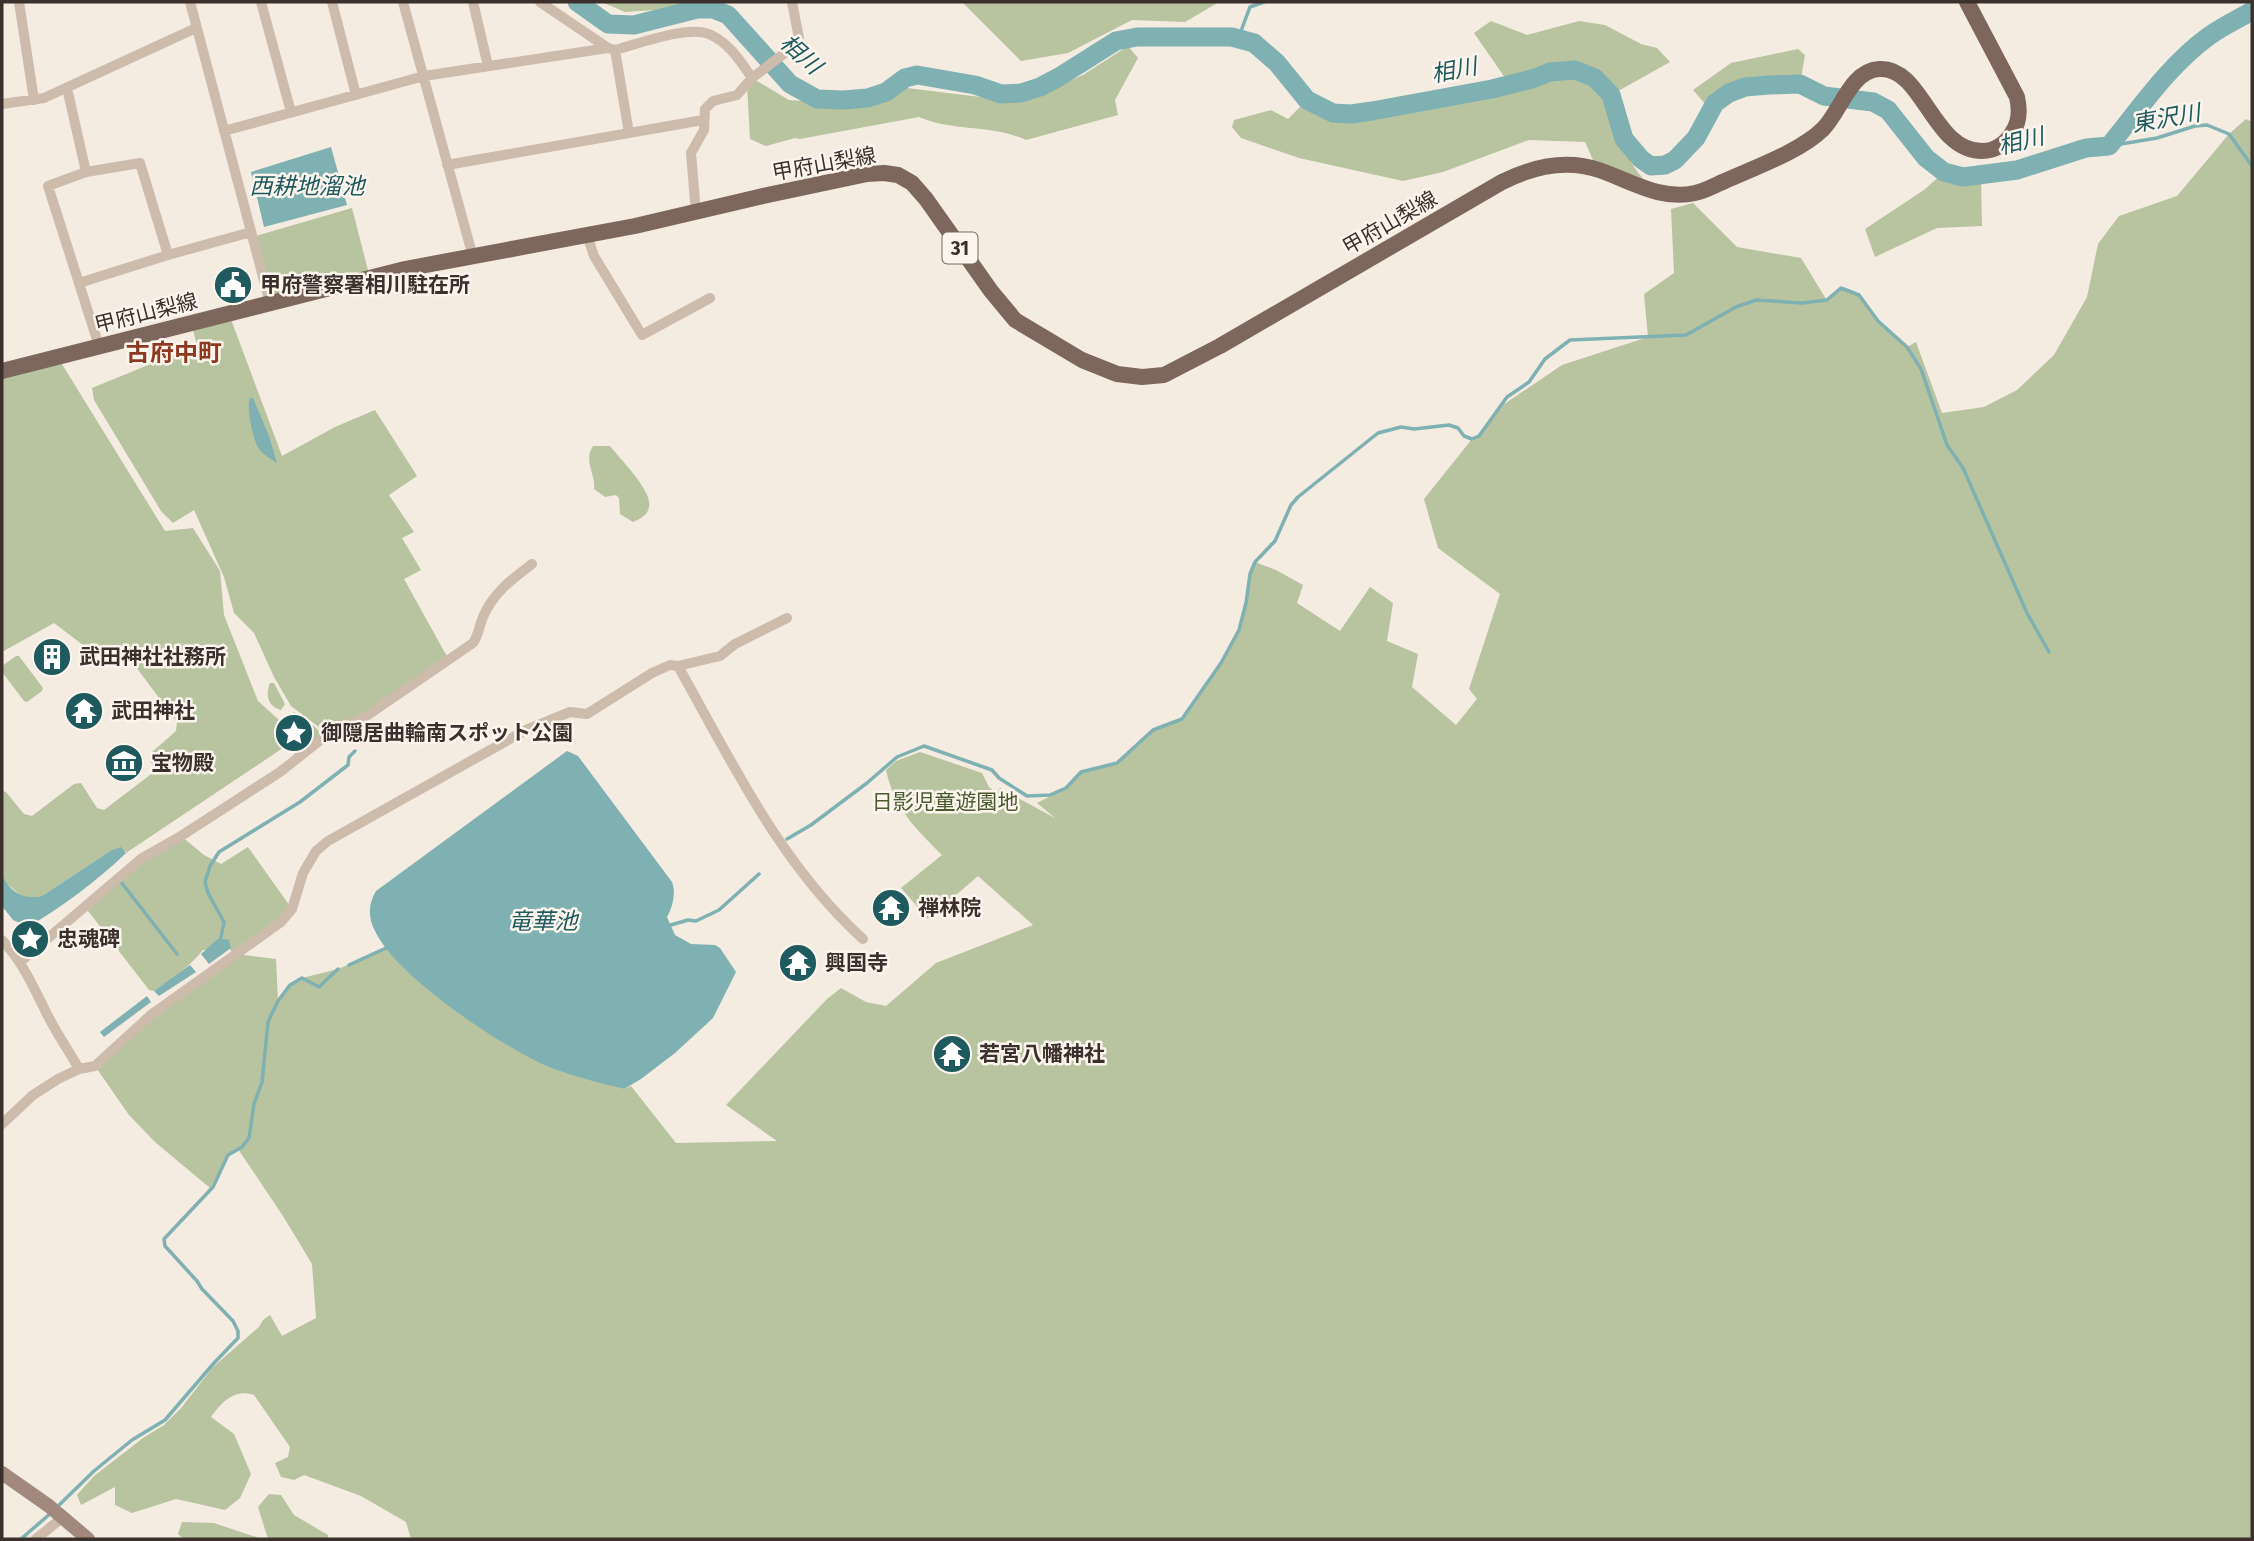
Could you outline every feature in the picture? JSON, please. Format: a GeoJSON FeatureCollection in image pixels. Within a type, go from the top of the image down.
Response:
{"type":"FeatureCollection","features":[{"type":"Feature","properties":{"kind":"main road","name":"甲府山梨線"},"geometry":{"type":"LineString","coordinates":[[2,371],[405,269],[587,235],[867,174],[884,173],[898,175],[912,183],[991,292],[1015,320],[1082,360],[1117,374],[1142,377],[1164,375],[1220,346],[1502,182],[1524,172],[1547,166],[1572,165],[1597,169],[1652,191],[1673,196],[1697,193],[1809,141],[1825,127],[1853,86],[1872,70],[1888,70],[1910,85],[1945,132],[1960,145],[1984,151],[1998,148],[2015,128],[2019,108],[2017,97],[1967,2]]}},
{"type":"Feature","properties":{"kind":"main road"},"geometry":{"type":"LineString","coordinates":[[2,1473],[88,1539]]}},
{"type":"Feature","properties":{"kind":"street"},"geometry":{"type":"LineString","coordinates":[[19,2],[34,100]]}},
{"type":"Feature","properties":{"kind":"street"},"geometry":{"type":"LineString","coordinates":[[190,2],[270,303]]}},
{"type":"Feature","properties":{"kind":"street"},"geometry":{"type":"LineString","coordinates":[[261,2],[291,112]]}},
{"type":"Feature","properties":{"kind":"street"},"geometry":{"type":"LineString","coordinates":[[332,2],[356,94]]}},
{"type":"Feature","properties":{"kind":"street"},"geometry":{"type":"LineString","coordinates":[[403,2],[473,257]]}},
{"type":"Feature","properties":{"kind":"street"},"geometry":{"type":"LineString","coordinates":[[473,2],[488,66]]}},
{"type":"Feature","properties":{"kind":"street"},"geometry":{"type":"LineString","coordinates":[[540,2],[611,49],[629,133]]}},
{"type":"Feature","properties":{"kind":"street"},"geometry":{"type":"LineString","coordinates":[[696,213],[691,153],[702,135],[705,109],[709,103],[737,94],[752,78],[794,46],[799,38],[792,2]]}},
{"type":"Feature","properties":{"kind":"street"},"geometry":{"type":"LineString","coordinates":[[2,104],[34,100],[67,88],[196,28]]}},
{"type":"Feature","properties":{"kind":"street"},"geometry":{"type":"LineString","coordinates":[[224,131],[425,76],[611,49],[700,31],[719,39],[733,52],[752,78]]}},
{"type":"Feature","properties":{"kind":"street"},"geometry":{"type":"LineString","coordinates":[[67,88],[86,172]]}},
{"type":"Feature","properties":{"kind":"street"},"geometry":{"type":"LineString","coordinates":[[447,164],[703,120]]}},
{"type":"Feature","properties":{"kind":"street"},"geometry":{"type":"LineString","coordinates":[[99,346],[48,186],[86,172],[140,163],[168,254]]}},
{"type":"Feature","properties":{"kind":"street"},"geometry":{"type":"LineString","coordinates":[[79,283],[123,271],[168,254],[251,232]]}},
{"type":"Feature","properties":{"kind":"street"},"geometry":{"type":"LineString","coordinates":[[587,235],[594,256],[642,335],[710,298]]}},
{"type":"Feature","properties":{"kind":"street"},"geometry":{"type":"LineString","coordinates":[[20,962],[142,858],[280,772],[328,734],[368,715],[473,643],[483,617],[500,589],[532,565]]}},
{"type":"Feature","properties":{"kind":"street"},"geometry":{"type":"LineString","coordinates":[[2,1124],[33,1095],[58,1079],[79,1069],[95,1066],[152,1014],[281,922],[292,909],[303,873],[316,851],[328,841],[526,730],[570,712],[587,714],[652,673],[670,665],[678,666],[720,656],[735,644],[788,618]]}},
{"type":"Feature","properties":{"kind":"street"},"geometry":{"type":"LineString","coordinates":[[678,666],[733,768],[779,842],[842,920],[863,939]]}},
{"type":"Feature","properties":{"kind":"street"},"geometry":{"type":"LineString","coordinates":[[2,940],[20,962],[79,1069]]}},
{"type":"Feature","properties":{"kind":"street"},"geometry":{"type":"LineString","coordinates":[[36,1539],[57,1513]]}},
{"type":"Feature","properties":{"kind":"green space"},"geometry":{"type":"Polygon","coordinates":[[[602,2],[720,2],[716,6],[625,12],[602,2]]]}},
{"type":"Feature","properties":{"kind":"green space"},"geometry":{"type":"Polygon","coordinates":[[[962,2],[1219,2],[1185,22],[1132,20],[1068,53],[1021,61],[962,2]]]}},
{"type":"Feature","properties":{"kind":"green space"},"geometry":{"type":"Polygon","coordinates":[[[1491,21],[1527,35],[1579,21],[1605,25],[1641,44],[1657,48],[1670,62],[1611,95],[1613,129],[1634,167],[1652,191],[1597,169],[1585,142],[1529,140],[1443,172],[1403,181],[1299,158],[1241,138],[1232,127],[1234,120],[1271,110],[1288,119],[1307,100],[1333,113],[1351,114],[1510,85],[1474,33],[1491,21]]]}},
{"type":"Feature","properties":{"kind":"green space"},"geometry":{"type":"Polygon","coordinates":[[[1128,46],[1138,58],[1115,100],[1118,115],[1026,140],[1000,132],[945,125],[919,117],[795,138],[766,146],[750,139],[747,84],[752,78],[789,100],[840,104],[878,98],[894,90],[907,88],[1022,102],[1083,75],[1128,46]]]}},
{"type":"Feature","properties":{"kind":"green space"},"geometry":{"type":"Polygon","coordinates":[[[1798,49],[1805,55],[1800,84],[1747,87],[1731,92],[1707,106],[1693,90],[1731,63],[1798,49]]]}},
{"type":"Feature","properties":{"kind":"green space","name":"日影児童遊園地"},"geometry":{"type":"Polygon","coordinates":[[[2246,119],[2252,122],[2252,1539],[411,1539],[406,1522],[361,1496],[304,1475],[294,1480],[281,1477],[275,1463],[288,1457],[290,1447],[254,1395],[247,1393],[229,1398],[211,1417],[234,1434],[251,1474],[240,1498],[225,1510],[176,1499],[132,1513],[115,1505],[115,1487],[81,1505],[77,1495],[94,1476],[164,1425],[213,1367],[259,1327],[263,1320],[270,1315],[282,1336],[316,1318],[312,1264],[238,1149],[228,1155],[210,1188],[155,1142],[129,1115],[95,1066],[118,1044],[235,954],[231,948],[203,950],[174,977],[154,991],[149,990],[85,907],[107,886],[181,836],[204,855],[221,864],[248,847],[292,909],[237,954],[276,959],[278,1000],[290,985],[302,978],[338,969],[386,948],[459,1012],[520,1052],[572,1074],[624,1089],[631,1086],[676,1143],[777,1141],[726,1105],[827,999],[841,988],[866,1002],[886,1006],[936,963],[1033,925],[978,876],[928,919],[901,888],[942,855],[915,827],[894,796],[886,770],[896,761],[920,752],[982,773],[989,787],[996,793],[1000,788],[1055,818],[1037,803],[1066,788],[1081,772],[1117,763],[1153,730],[1182,719],[1221,663],[1239,630],[1250,574],[1255,562],[1303,585],[1297,603],[1340,631],[1370,587],[1393,603],[1387,641],[1418,654],[1412,687],[1456,725],[1477,699],[1469,689],[1500,594],[1438,548],[1424,499],[1472,439],[1479,436],[1497,409],[1562,365],[1648,337],[1644,294],[1674,273],[1671,209],[1693,203],[1737,247],[1801,258],[1826,299],[1841,288],[1859,295],[1878,321],[1907,347],[1916,342],[1942,413],[1984,407],[2017,390],[2054,355],[2087,297],[2098,244],[2119,216],[2177,196],[2229,134],[2246,119]]]}},
{"type":"Feature","properties":{"kind":"green space"},"geometry":{"type":"Polygon","coordinates":[[[1944,172],[1963,177],[1981,176],[1982,226],[1937,228],[1875,257],[1865,229],[1924,190],[1944,172]]]}},
{"type":"Feature","properties":{"kind":"green space"},"geometry":{"type":"Polygon","coordinates":[[[352,208],[370,278],[270,303],[252,237],[352,208]]]}},
{"type":"Feature","properties":{"kind":"green space"},"geometry":{"type":"Polygon","coordinates":[[[229,314],[282,456],[335,427],[375,410],[417,476],[389,495],[414,532],[402,538],[421,570],[404,579],[449,660],[328,734],[291,706],[254,633],[234,613],[224,577],[194,510],[173,523],[161,511],[94,400],[92,388],[197,345],[191,323],[229,314]]]}},
{"type":"Feature","properties":{"kind":"green space"},"geometry":{"type":"Polygon","coordinates":[[[60,361],[165,531],[193,528],[220,571],[224,615],[258,701],[279,720],[283,748],[126,853],[110,851],[42,896],[30,898],[21,896],[5,882],[2,875],[2,791],[6,792],[24,814],[32,816],[74,784],[81,783],[97,808],[104,810],[150,775],[154,767],[150,761],[151,753],[176,731],[177,722],[133,663],[83,645],[54,623],[2,652],[2,378],[60,361]]]}},
{"type":"Feature","properties":{"kind":"green space"},"geometry":{"type":"Polygon","coordinates":[[[593,446],[610,446],[641,484],[649,500],[649,507],[641,518],[633,522],[620,514],[619,498],[616,495],[605,497],[594,489],[589,462],[593,446]]]}},
{"type":"Feature","properties":{"kind":"green space"},"geometry":{"type":"Polygon","coordinates":[[[19,656],[43,688],[27,702],[2,672],[2,666],[19,656]]]}},
{"type":"Feature","properties":{"kind":"green space"},"geometry":{"type":"Polygon","coordinates":[[[270,683],[274,683],[285,704],[281,710],[269,700],[270,683]]]}},
{"type":"Feature","properties":{"kind":"green space"},"geometry":{"type":"Polygon","coordinates":[[[294,712],[308,723],[306,727],[297,726],[288,717],[294,712]]]}},
{"type":"Feature","properties":{"kind":"green space"},"geometry":{"type":"Polygon","coordinates":[[[313,725],[320,732],[319,736],[294,755],[302,734],[313,725]]]}},
{"type":"Feature","properties":{"kind":"green space"},"geometry":{"type":"Polygon","coordinates":[[[269,1494],[281,1495],[294,1515],[328,1535],[328,1539],[268,1539],[258,1507],[269,1494]]]}},
{"type":"Feature","properties":{"kind":"green space"},"geometry":{"type":"Polygon","coordinates":[[[182,1522],[214,1523],[262,1539],[184,1539],[178,1534],[182,1522]]]}},
{"type":"Feature","properties":{"kind":"water","name":"西耕地溜池"},"geometry":{"type":"Polygon","coordinates":[[[331,147],[347,205],[264,227],[251,172],[331,147]]]}},
{"type":"Feature","properties":{"kind":"water"},"geometry":{"type":"Polygon","coordinates":[[[250,398],[253,398],[269,436],[277,463],[257,445],[252,432],[250,398]]]}},
{"type":"Feature","properties":{"kind":"water","name":"竜華池"},"geometry":{"type":"Polygon","coordinates":[[[567,751],[578,756],[672,882],[673,900],[667,917],[675,935],[691,944],[715,945],[720,948],[736,972],[713,1018],[675,1053],[624,1089],[542,1064],[475,1025],[404,968],[386,949],[370,916],[371,901],[376,891],[567,751]]]}},
{"type":"Feature","properties":{"kind":"water"},"geometry":{"type":"Polygon","coordinates":[[[121,847],[126,853],[103,874],[28,927],[13,920],[2,906],[2,875],[18,894],[42,896],[110,851],[121,847]]]}},
{"type":"Feature","properties":{"kind":"water"},"geometry":{"type":"Polygon","coordinates":[[[219,938],[229,940],[231,948],[209,964],[201,954],[219,938]]]}},
{"type":"Feature","properties":{"kind":"water"},"geometry":{"type":"Polygon","coordinates":[[[190,965],[196,972],[159,996],[154,991],[190,965]]]}},
{"type":"Feature","properties":{"kind":"water"},"geometry":{"type":"Polygon","coordinates":[[[147,996],[151,1002],[104,1037],[100,1032],[147,996]]]}},
{"type":"Feature","properties":{"kind":"waterway","name":"相川"},"geometry":{"type":"LineString","coordinates":[[577,2],[608,24],[634,25],[697,9],[713,9],[728,15],[790,84],[817,99],[868,98],[886,92],[905,78],[917,75],[975,85],[1001,94],[1021,93],[1059,77],[1116,41],[1137,37],[1232,37],[1254,43],[1277,63],[1307,100],[1333,113],[1372,111],[1492,89],[1550,72],[1575,70],[1595,78],[1611,95],[1624,139],[1641,159],[1651,166],[1665,165],[1675,160],[1696,138],[1715,103],[1729,93],[1745,87],[1800,84],[1824,96],[1873,102],[1888,110],[1926,158],[1944,172],[1963,177],[2017,170],[2086,148],[2109,146],[2156,88],[2194,47],[2252,11]]}},
{"type":"Feature","properties":{"kind":"waterway"},"geometry":{"type":"LineString","coordinates":[[1238,39],[1250,7],[1264,2]]}},
{"type":"Feature","properties":{"kind":"waterway","name":"東沢川"},"geometry":{"type":"LineString","coordinates":[[2109,146],[2157,138],[2207,125],[2229,134],[2252,166]]}},
{"type":"Feature","properties":{"kind":"waterway"},"geometry":{"type":"LineString","coordinates":[[787,839],[811,825],[897,757],[924,746],[992,770],[999,778],[1027,796],[1050,795],[1066,788],[1081,772],[1117,763],[1153,730],[1182,719],[1221,663],[1239,630],[1250,574],[1255,562],[1275,541],[1291,505],[1378,433],[1401,427],[1414,429],[1449,425],[1458,428],[1464,436],[1472,439],[1479,436],[1507,397],[1529,382],[1545,359],[1570,340],[1686,335],[1736,307],[1756,300],[1802,303],[1827,300],[1841,288],[1859,295],[1878,321],[1907,347],[1921,369],[1947,445],[1963,468],[2027,613],[2049,652]]}},
{"type":"Feature","properties":{"kind":"waterway"},"geometry":{"type":"LineString","coordinates":[[221,937],[224,922],[205,882],[210,866],[219,852],[300,802],[348,765],[349,757],[355,751]]}},
{"type":"Feature","properties":{"kind":"waterway"},"geometry":{"type":"LineString","coordinates":[[671,925],[688,920],[696,921],[719,910],[759,874]]}},
{"type":"Feature","properties":{"kind":"waterway"},"geometry":{"type":"LineString","coordinates":[[121,882],[177,954]]}},
{"type":"Feature","properties":{"kind":"waterway"},"geometry":{"type":"LineString","coordinates":[[349,965],[386,948]]}},
{"type":"Feature","properties":{"kind":"waterway"},"geometry":{"type":"LineString","coordinates":[[56,1508],[94,1471],[132,1440],[165,1420],[238,1338],[233,1321],[165,1246],[164,1239],[213,1187],[228,1155],[242,1147],[249,1138],[254,1104],[262,1082],[268,1022],[278,1001],[290,985],[302,978],[319,987],[338,969]]}},
{"type":"Feature","properties":{"kind":"waterway"},"geometry":{"type":"LineString","coordinates":[[21,1539],[51,1513]]}},
{"type":"Feature","properties":{"kind":"place","name":"甲府警察署相川駐在所"},"geometry":{"type":"Point","coordinates":[233,285]}},
{"type":"Feature","properties":{"kind":"place","name":"武田神社社務所"},"geometry":{"type":"Point","coordinates":[52,657]}},
{"type":"Feature","properties":{"kind":"place","name":"武田神社"},"geometry":{"type":"Point","coordinates":[84,711]}},
{"type":"Feature","properties":{"kind":"place","name":"御隠居曲輪南スポット公園"},"geometry":{"type":"Point","coordinates":[294,733]}},
{"type":"Feature","properties":{"kind":"place","name":"宝物殿"},"geometry":{"type":"Point","coordinates":[124,763]}},
{"type":"Feature","properties":{"kind":"place","name":"禅林院"},"geometry":{"type":"Point","coordinates":[891,908]}},
{"type":"Feature","properties":{"kind":"place","name":"忠魂碑"},"geometry":{"type":"Point","coordinates":[30,939]}},
{"type":"Feature","properties":{"kind":"place","name":"興国寺"},"geometry":{"type":"Point","coordinates":[798,963]}},
{"type":"Feature","properties":{"kind":"place","name":"若宮八幡神社"},"geometry":{"type":"Point","coordinates":[952,1054]}},
{"type":"Feature","properties":{"kind":"district","name":"古府中町"},"geometry":{"type":"Point","coordinates":[174,353]}}]}
